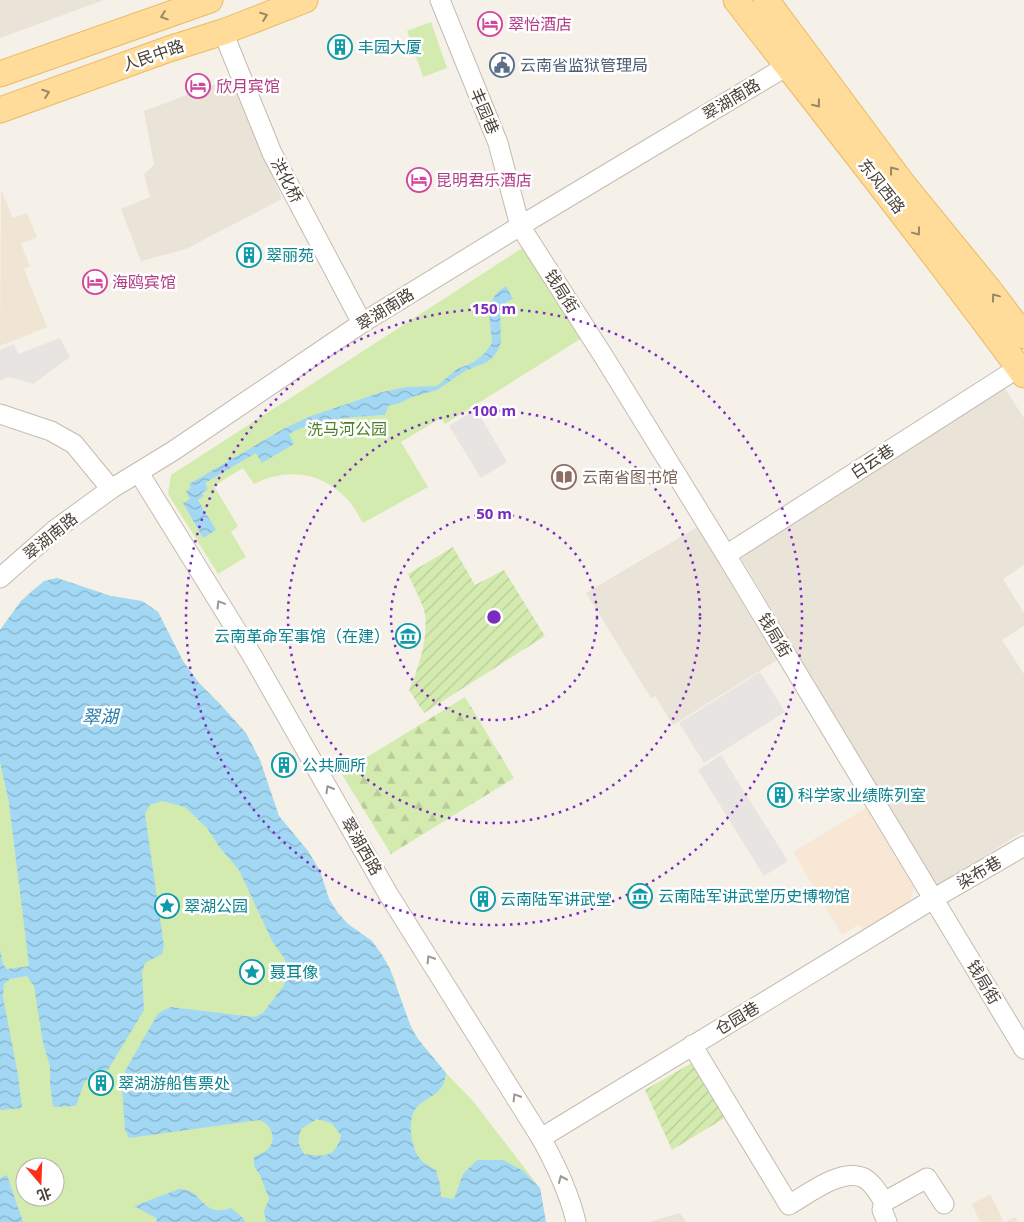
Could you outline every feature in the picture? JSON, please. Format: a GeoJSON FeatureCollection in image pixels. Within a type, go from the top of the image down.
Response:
{"type":"FeatureCollection","features":[{"type":"Feature","properties":{"kind":"main road","name":"人民中路"},"geometry":{"type":"LineString","coordinates":[[0,110],[168,49],[223,32],[305,0]]}},
{"type":"Feature","properties":{"kind":"main road","name":"东风西路"},"geometry":{"type":"LineString","coordinates":[[736,0],[774,30],[903,184],[1024,336]]}},
{"type":"Feature","properties":{"kind":"main road","name":"东风西路"},"geometry":{"type":"LineString","coordinates":[[766,0],[787,66],[954,281],[1021,371]]}},
{"type":"Feature","properties":{"kind":"main road","name":"人民中路"},"geometry":{"type":"LineString","coordinates":[[0,74],[202,1]]}},
{"type":"Feature","properties":{"kind":"street","name":"丰园巷"},"geometry":{"type":"LineString","coordinates":[[440,0],[498,143],[520,226]]}},
{"type":"Feature","properties":{"kind":"street","name":"洪化桥"},"geometry":{"type":"LineString","coordinates":[[223,32],[272,153],[362,323]]}},
{"type":"Feature","properties":{"kind":"street","name":"翠湖南路"},"geometry":{"type":"LineString","coordinates":[[0,578],[56,529],[111,490],[362,323],[787,66]]}},
{"type":"Feature","properties":{"kind":"street","name":"钱局街"},"geometry":{"type":"LineString","coordinates":[[520,226],[604,357],[726,555],[1024,1049]]}},
{"type":"Feature","properties":{"kind":"street","name":"白云巷"},"geometry":{"type":"LineString","coordinates":[[726,555],[1021,371]]}},
{"type":"Feature","properties":{"kind":"street"},"geometry":{"type":"LineString","coordinates":[[0,414],[51,431],[74,444],[111,490]]}},
{"type":"Feature","properties":{"kind":"street","name":"翠湖西路"},"geometry":{"type":"LineString","coordinates":[[139,473],[253,657],[388,892],[542,1138],[557,1166],[568,1193],[576,1222]]}},
{"type":"Feature","properties":{"kind":"street","name":"染布巷"},"geometry":{"type":"LineString","coordinates":[[933,899],[1024,846]]}},
{"type":"Feature","properties":{"kind":"street","name":"仓园巷"},"geometry":{"type":"LineString","coordinates":[[542,1138],[933,899]]}},
{"type":"Feature","properties":{"kind":"street"},"geometry":{"type":"LineString","coordinates":[[692,1045],[789,1205],[838,1177],[851,1174],[864,1178],[875,1188],[884,1202],[882,1210],[887,1222]]}},
{"type":"Feature","properties":{"kind":"street"},"geometry":{"type":"LineString","coordinates":[[884,1202],[927,1178],[944,1204]]}},
{"type":"Feature","properties":{"kind":"shaded area"},"geometry":{"type":"Polygon","coordinates":[[[0,0],[104,0],[0,38],[0,0]]]}},
{"type":"Feature","properties":{"kind":"shaded area"},"geometry":{"type":"Polygon","coordinates":[[[232,78],[282,199],[186,249],[141,261],[121,209],[150,197],[144,174],[154,165],[144,111],[232,78]]]}},
{"type":"Feature","properties":{"kind":"shaded area"},"geometry":{"type":"Polygon","coordinates":[[[1,190],[13,218],[27,213],[37,237],[21,244],[30,266],[24,269],[47,327],[0,346],[1,190]]]}},
{"type":"Feature","properties":{"kind":"shaded area"},"geometry":{"type":"Polygon","coordinates":[[[60,338],[70,357],[33,384],[9,377],[0,381],[0,350],[14,344],[18,354],[60,338]]]}},
{"type":"Feature","properties":{"kind":"shaded area"},"geometry":{"type":"Polygon","coordinates":[[[1002,384],[1024,418],[1024,565],[1003,579],[1024,613],[1024,626],[1002,640],[1024,674],[1024,831],[937,887],[738,553],[1002,384]]]}},
{"type":"Feature","properties":{"kind":"shaded area"},"geometry":{"type":"Polygon","coordinates":[[[476,409],[507,462],[481,478],[449,426],[476,409]]]}},
{"type":"Feature","properties":{"kind":"shaded area"},"geometry":{"type":"Polygon","coordinates":[[[697,527],[777,660],[673,725],[655,696],[651,698],[586,593],[697,527]]]}},
{"type":"Feature","properties":{"kind":"shaded area"},"geometry":{"type":"Polygon","coordinates":[[[760,672],[785,712],[704,763],[679,723],[760,672]]]}},
{"type":"Feature","properties":{"kind":"shaded area"},"geometry":{"type":"Polygon","coordinates":[[[721,755],[788,861],[764,876],[698,770],[721,755]]]}},
{"type":"Feature","properties":{"kind":"shaded area"},"geometry":{"type":"Polygon","coordinates":[[[866,808],[914,888],[908,907],[864,931],[859,924],[842,935],[793,852],[866,808]]]}},
{"type":"Feature","properties":{"kind":"shaded area"},"geometry":{"type":"Polygon","coordinates":[[[990,1194],[1004,1222],[980,1222],[972,1204],[990,1194]]]}},
{"type":"Feature","properties":{"kind":"shaded area"},"geometry":{"type":"Polygon","coordinates":[[[680,1213],[686,1222],[649,1222],[680,1213]]]}},
{"type":"Feature","properties":{"kind":"shaded area"},"geometry":{"type":"Polygon","coordinates":[[[1015,1217],[1018,1222],[1004,1222],[1015,1217]]]}},
{"type":"Feature","properties":{"kind":"green space"},"geometry":{"type":"Polygon","coordinates":[[[431,22],[447,68],[423,77],[407,31],[431,22]]]}},
{"type":"Feature","properties":{"kind":"green space","name":"洗马河公园"},"geometry":{"type":"Polygon","coordinates":[[[524,247],[582,338],[445,424],[441,418],[401,442],[428,487],[363,523],[350,502],[338,491],[327,483],[304,475],[279,475],[254,484],[243,468],[214,486],[238,526],[231,532],[246,557],[218,574],[168,494],[171,475],[524,247]]]}},
{"type":"Feature","properties":{"kind":"green space"},"geometry":{"type":"Polygon","coordinates":[[[453,547],[475,585],[504,570],[545,636],[424,713],[409,690],[422,651],[425,619],[424,610],[408,574],[453,547]]]}},
{"type":"Feature","properties":{"kind":"green space","name":"翠湖"},"geometry":{"type":"Polygon","coordinates":[[[57,578],[111,596],[142,601],[158,612],[183,661],[199,683],[246,733],[260,760],[279,816],[308,851],[320,871],[329,899],[338,913],[348,924],[372,941],[382,955],[394,978],[404,1013],[418,1039],[446,1073],[473,1101],[540,1188],[546,1222],[0,1222],[0,630],[24,598],[39,586],[57,578]]]}},
{"type":"Feature","properties":{"kind":"green space"},"geometry":{"type":"Polygon","coordinates":[[[465,697],[514,778],[391,854],[341,773],[465,697]]]}},
{"type":"Feature","properties":{"kind":"green space"},"geometry":{"type":"Polygon","coordinates":[[[697,1060],[731,1114],[672,1150],[645,1090],[697,1060]]]}},
{"type":"Feature","properties":{"kind":"water"},"geometry":{"type":"Polygon","coordinates":[[[506,286],[513,299],[505,303],[500,309],[501,341],[495,355],[487,362],[465,371],[437,390],[388,406],[385,415],[323,421],[300,429],[289,434],[294,444],[262,463],[256,453],[205,483],[208,489],[202,493],[204,496],[198,500],[216,530],[203,538],[183,503],[190,499],[186,491],[191,488],[189,484],[285,428],[311,416],[382,392],[407,387],[437,386],[457,369],[474,362],[484,354],[492,343],[489,318],[490,304],[498,292],[506,286]]]}},
{"type":"Feature","properties":{"kind":"water","name":"翠湖"},"geometry":{"type":"Polygon","coordinates":[[[57,578],[111,596],[142,601],[158,612],[183,661],[199,683],[246,733],[260,760],[279,816],[308,851],[320,871],[329,899],[338,913],[348,924],[372,941],[382,955],[390,969],[411,1027],[418,1039],[446,1073],[445,1080],[439,1090],[417,1107],[411,1127],[411,1135],[418,1156],[436,1170],[441,1197],[454,1199],[463,1174],[477,1160],[503,1160],[522,1170],[540,1188],[546,1222],[266,1222],[264,1211],[269,1199],[260,1175],[254,1166],[254,1157],[268,1149],[272,1140],[272,1131],[263,1122],[259,1120],[129,1138],[125,1130],[122,1086],[125,1071],[157,1015],[171,1007],[254,1017],[263,1013],[284,985],[288,969],[284,958],[272,941],[239,870],[220,848],[207,828],[185,807],[162,801],[150,805],[145,814],[164,946],[162,954],[145,963],[142,973],[144,1010],[108,1070],[95,1070],[84,1083],[76,1106],[53,1107],[50,1066],[43,1043],[34,986],[27,976],[10,979],[4,984],[3,997],[18,1075],[22,1108],[0,1110],[0,949],[3,964],[7,969],[29,966],[9,803],[0,762],[0,630],[21,601],[44,581],[57,578]],[[317,1119],[301,1129],[298,1142],[304,1154],[318,1156],[328,1154],[336,1148],[341,1135],[331,1123],[317,1119]]]}},
{"type":"Feature","properties":{"kind":"water"},"geometry":{"type":"Polygon","coordinates":[[[7,1175],[15,1198],[15,1207],[18,1207],[23,1222],[0,1222],[0,1178],[7,1175]]]}},
{"type":"Feature","properties":{"kind":"water"},"geometry":{"type":"Polygon","coordinates":[[[179,1189],[193,1193],[214,1210],[231,1208],[245,1222],[157,1222],[156,1218],[134,1206],[179,1189]]]}},
{"type":"Feature","properties":{"kind":"place","name":"翠怡酒店"},"geometry":{"type":"Point","coordinates":[490,24]}},
{"type":"Feature","properties":{"kind":"place","name":"丰园大厦"},"geometry":{"type":"Point","coordinates":[340,47]}},
{"type":"Feature","properties":{"kind":"place","name":"云南省监狱管理局"},"geometry":{"type":"Point","coordinates":[502,65]}},
{"type":"Feature","properties":{"kind":"place","name":"欣月宾馆"},"geometry":{"type":"Point","coordinates":[198,86]}},
{"type":"Feature","properties":{"kind":"place","name":"昆明君乐酒店"},"geometry":{"type":"Point","coordinates":[419,180]}},
{"type":"Feature","properties":{"kind":"place","name":"翠丽苑"},"geometry":{"type":"Point","coordinates":[249,255]}},
{"type":"Feature","properties":{"kind":"place","name":"海鸥宾馆"},"geometry":{"type":"Point","coordinates":[95,282]}},
{"type":"Feature","properties":{"kind":"place","name":"云南省图书馆"},"geometry":{"type":"Point","coordinates":[564,477]}},
{"type":"Feature","properties":{"kind":"place","name":"云南革命军事馆（在建）"},"geometry":{"type":"Point","coordinates":[408,636]}},
{"type":"Feature","properties":{"kind":"place","name":"公共厕所"},"geometry":{"type":"Point","coordinates":[284,765]}},
{"type":"Feature","properties":{"kind":"place","name":"科学家业绩陈列室"},"geometry":{"type":"Point","coordinates":[780,795]}},
{"type":"Feature","properties":{"kind":"place","name":"云南陆军讲武堂历史博物馆"},"geometry":{"type":"Point","coordinates":[640,896]}},
{"type":"Feature","properties":{"kind":"place","name":"云南陆军讲武堂"},"geometry":{"type":"Point","coordinates":[483,899]}},
{"type":"Feature","properties":{"kind":"place","name":"翠湖公园"},"geometry":{"type":"Point","coordinates":[167,906]}},
{"type":"Feature","properties":{"kind":"place","name":"聂耳像"},"geometry":{"type":"Point","coordinates":[252,972]}},
{"type":"Feature","properties":{"kind":"place","name":"翠湖游船售票处"},"geometry":{"type":"Point","coordinates":[101,1083]}}]}
